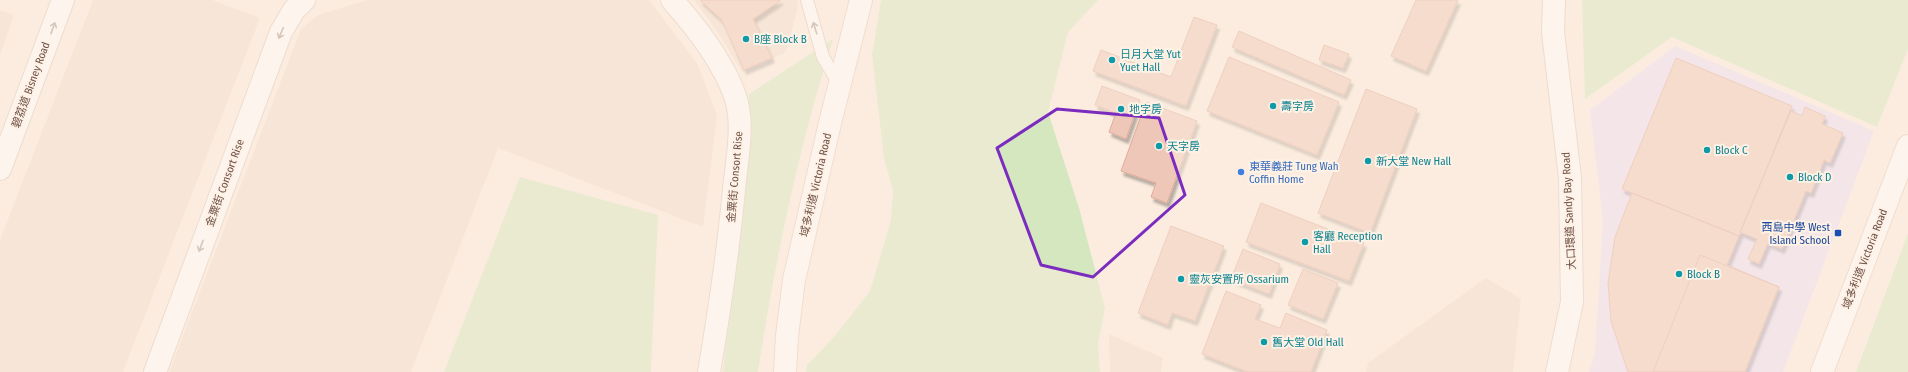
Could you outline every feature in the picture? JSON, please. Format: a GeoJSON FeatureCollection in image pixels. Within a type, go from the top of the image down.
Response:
{"type":"FeatureCollection","features":[{"type":"Feature","properties":{"kind":"street","name":"碧荔道 Bisney Road"},"geometry":{"type":"LineString","coordinates":[[0,169],[63,0]]}},
{"type":"Feature","properties":{"kind":"street","name":"金粟街 Consort Rise"},"geometry":{"type":"LineString","coordinates":[[155,372],[281,32],[301,0]]}},
{"type":"Feature","properties":{"kind":"street","name":"金粟街 Consort Rise"},"geometry":{"type":"LineString","coordinates":[[672,0],[719,63],[735,96],[739,116],[740,137],[728,248],[709,372]]}},
{"type":"Feature","properties":{"kind":"street","name":"域多利道 Victoria Road"},"geometry":{"type":"LineString","coordinates":[[785,372],[786,336],[794,280],[841,78],[861,0]]}},
{"type":"Feature","properties":{"kind":"street","name":"大口環道 Sandy Bay Road"},"geometry":{"type":"LineString","coordinates":[[1554,0],[1553,32],[1570,178],[1572,302],[1556,372]]}},
{"type":"Feature","properties":{"kind":"street","name":"域多利道 Victoria Road"},"geometry":{"type":"LineString","coordinates":[[1822,372],[1908,146]]}},
{"type":"Feature","properties":{"kind":"lane"},"geometry":{"type":"LineString","coordinates":[[807,0],[823,57],[841,78]]}},
{"type":"Feature","properties":{"kind":"highlighted area"},"geometry":{"type":"Polygon","coordinates":[[[1057,109],[1159,118],[1185,195],[1093,277],[1041,265],[997,148],[1057,109]]]}},
{"type":"Feature","properties":{"kind":"shaded area"},"geometry":{"type":"Polygon","coordinates":[[[93,0],[212,0],[260,18],[123,372],[0,372],[0,240],[93,0]]]}},
{"type":"Feature","properties":{"kind":"shaded area"},"geometry":{"type":"Polygon","coordinates":[[[367,0],[649,0],[697,63],[717,115],[703,227],[498,148],[411,372],[169,372],[301,29],[318,15],[367,0]]]}},
{"type":"Feature","properties":{"kind":"shaded area"},"geometry":{"type":"Polygon","coordinates":[[[694,0],[797,0],[798,7],[786,52],[742,72],[719,34],[694,0]]]}},
{"type":"Feature","properties":{"kind":"shaded area"},"geometry":{"type":"Polygon","coordinates":[[[0,10],[14,15],[0,55],[0,10]]]}},
{"type":"Feature","properties":{"kind":"shaded area"},"geometry":{"type":"Polygon","coordinates":[[[1675,46],[1874,131],[1783,372],[1589,372],[1595,354],[1603,220],[1590,110],[1675,46]]]}},
{"type":"Feature","properties":{"kind":"shaded area"},"geometry":{"type":"Polygon","coordinates":[[[1486,278],[1521,299],[1513,372],[1366,372],[1368,363],[1486,278]]]}},
{"type":"Feature","properties":{"kind":"shaded area"},"geometry":{"type":"Polygon","coordinates":[[[1109,334],[1163,358],[1161,372],[1110,372],[1109,334]]]}},
{"type":"Feature","properties":{"kind":"green space"},"geometry":{"type":"Polygon","coordinates":[[[881,0],[1098,0],[1068,32],[1048,112],[1079,208],[1105,308],[1098,344],[1100,372],[806,372],[807,365],[834,337],[870,291],[891,220],[893,191],[884,158],[872,55],[881,0]]]}},
{"type":"Feature","properties":{"kind":"green space"},"geometry":{"type":"Polygon","coordinates":[[[1582,0],[1908,0],[1908,49],[1877,127],[1672,37],[1585,99],[1582,0]]]}},
{"type":"Feature","properties":{"kind":"green space"},"geometry":{"type":"Polygon","coordinates":[[[833,39],[809,121],[789,204],[772,288],[758,372],[723,372],[749,94],[833,39]]]}},
{"type":"Feature","properties":{"kind":"green space"},"geometry":{"type":"Polygon","coordinates":[[[520,177],[658,215],[651,372],[444,372],[520,177]]]}},
{"type":"Feature","properties":{"kind":"green space"},"geometry":{"type":"Polygon","coordinates":[[[1908,233],[1908,372],[1856,372],[1908,233]]]}},
{"type":"Feature","properties":{"kind":"building","name":"B座 Block B"},"geometry":{"type":"Polygon","coordinates":[[[700,0],[781,0],[753,19],[772,58],[744,70],[722,20],[700,0]]]}},
{"type":"Feature","properties":{"kind":"building"},"geometry":{"type":"Polygon","coordinates":[[[1416,0],[1458,0],[1426,71],[1391,56],[1416,0]]]}},
{"type":"Feature","properties":{"kind":"building","name":"日月大堂 Yut Yuet Hall"},"geometry":{"type":"Polygon","coordinates":[[[1194,17],[1217,25],[1186,106],[1093,71],[1101,50],[1171,77],[1194,17]]]}},
{"type":"Feature","properties":{"kind":"building"},"geometry":{"type":"Polygon","coordinates":[[[1239,31],[1351,80],[1344,95],[1232,47],[1239,31]]]}},
{"type":"Feature","properties":{"kind":"building"},"geometry":{"type":"Polygon","coordinates":[[[1324,45],[1349,54],[1343,68],[1319,60],[1324,45]]]}},
{"type":"Feature","properties":{"kind":"building","name":"壽字房"},"geometry":{"type":"Polygon","coordinates":[[[1229,57],[1339,102],[1317,155],[1207,111],[1229,57]]]}},
{"type":"Feature","properties":{"kind":"building","name":"Block C"},"geometry":{"type":"Polygon","coordinates":[[[1676,58],[1792,106],[1739,236],[1622,189],[1676,58]]]}},
{"type":"Feature","properties":{"kind":"building","name":"地字房"},"geometry":{"type":"Polygon","coordinates":[[[1102,86],[1140,100],[1126,139],[1109,132],[1116,113],[1095,105],[1102,86]]]}},
{"type":"Feature","properties":{"kind":"building","name":"新大堂 New Hall"},"geometry":{"type":"Polygon","coordinates":[[[1366,89],[1417,109],[1370,233],[1318,213],[1366,89]]]}},
{"type":"Feature","properties":{"kind":"building","name":"天字房"},"geometry":{"type":"Polygon","coordinates":[[[1146,102],[1197,121],[1167,203],[1151,197],[1156,183],[1121,171],[1146,102]]]}},
{"type":"Feature","properties":{"kind":"building","name":"Block D"},"geometry":{"type":"Polygon","coordinates":[[[1805,107],[1825,116],[1822,124],[1843,133],[1830,163],[1824,160],[1811,193],[1806,191],[1782,249],[1768,243],[1759,264],[1748,259],[1757,239],[1740,232],[1791,111],[1802,116],[1805,107]]]}},
{"type":"Feature","properties":{"kind":"building","name":"Block B"},"geometry":{"type":"Polygon","coordinates":[[[1632,193],[1739,236],[1727,265],[1779,287],[1745,372],[1628,372],[1611,321],[1608,283],[1615,237],[1632,193]]]}},
{"type":"Feature","properties":{"kind":"building","name":"客廳 Reception Hall"},"geometry":{"type":"Polygon","coordinates":[[[1261,203],[1364,243],[1349,281],[1246,242],[1261,203]]]}},
{"type":"Feature","properties":{"kind":"building","name":"靈灰安置所 Ossarium"},"geometry":{"type":"Polygon","coordinates":[[[1171,226],[1224,246],[1195,321],[1172,313],[1168,325],[1138,313],[1171,226]]]}},
{"type":"Feature","properties":{"kind":"building"},"geometry":{"type":"Polygon","coordinates":[[[1243,249],[1280,264],[1269,294],[1231,279],[1243,249]]]}},
{"type":"Feature","properties":{"kind":"building"},"geometry":{"type":"Polygon","coordinates":[[[1700,255],[1779,287],[1745,372],[1653,372],[1700,255]]]}},
{"type":"Feature","properties":{"kind":"building"},"geometry":{"type":"Polygon","coordinates":[[[1303,269],[1338,283],[1323,319],[1288,305],[1303,269]]]}},
{"type":"Feature","properties":{"kind":"building","name":"舊大堂 Old Hall"},"geometry":{"type":"Polygon","coordinates":[[[1226,291],[1261,305],[1255,319],[1280,328],[1286,313],[1327,330],[1311,372],[1248,372],[1202,354],[1226,291]]]}},
{"type":"Feature","properties":{"kind":"place","name":"B座 Block B"},"geometry":{"type":"Point","coordinates":[746,39]}},
{"type":"Feature","properties":{"kind":"place","name":"日月大堂 Yut Yuet Hall"},"geometry":{"type":"Point","coordinates":[1112,60]}},
{"type":"Feature","properties":{"kind":"place","name":"壽字房"},"geometry":{"type":"Point","coordinates":[1273,106]}},
{"type":"Feature","properties":{"kind":"place","name":"地字房"},"geometry":{"type":"Point","coordinates":[1121,109]}},
{"type":"Feature","properties":{"kind":"place","name":"天字房"},"geometry":{"type":"Point","coordinates":[1159,146]}},
{"type":"Feature","properties":{"kind":"place","name":"Block C"},"geometry":{"type":"Point","coordinates":[1707,150]}},
{"type":"Feature","properties":{"kind":"place","name":"新大堂 New Hall"},"geometry":{"type":"Point","coordinates":[1368,161]}},
{"type":"Feature","properties":{"kind":"place","name":"東華義莊 Tung Wah Coffin Home"},"geometry":{"type":"Point","coordinates":[1241,172]}},
{"type":"Feature","properties":{"kind":"place","name":"Block D"},"geometry":{"type":"Point","coordinates":[1790,177]}},
{"type":"Feature","properties":{"kind":"place","name":"西島中學 West Island School"},"geometry":{"type":"Point","coordinates":[1838,233]}},
{"type":"Feature","properties":{"kind":"place","name":"客廳 Reception Hall"},"geometry":{"type":"Point","coordinates":[1305,242]}},
{"type":"Feature","properties":{"kind":"place","name":"Block B"},"geometry":{"type":"Point","coordinates":[1679,274]}},
{"type":"Feature","properties":{"kind":"place","name":"靈灰安置所 Ossarium"},"geometry":{"type":"Point","coordinates":[1181,279]}},
{"type":"Feature","properties":{"kind":"place","name":"舊大堂 Old Hall"},"geometry":{"type":"Point","coordinates":[1264,342]}}]}
